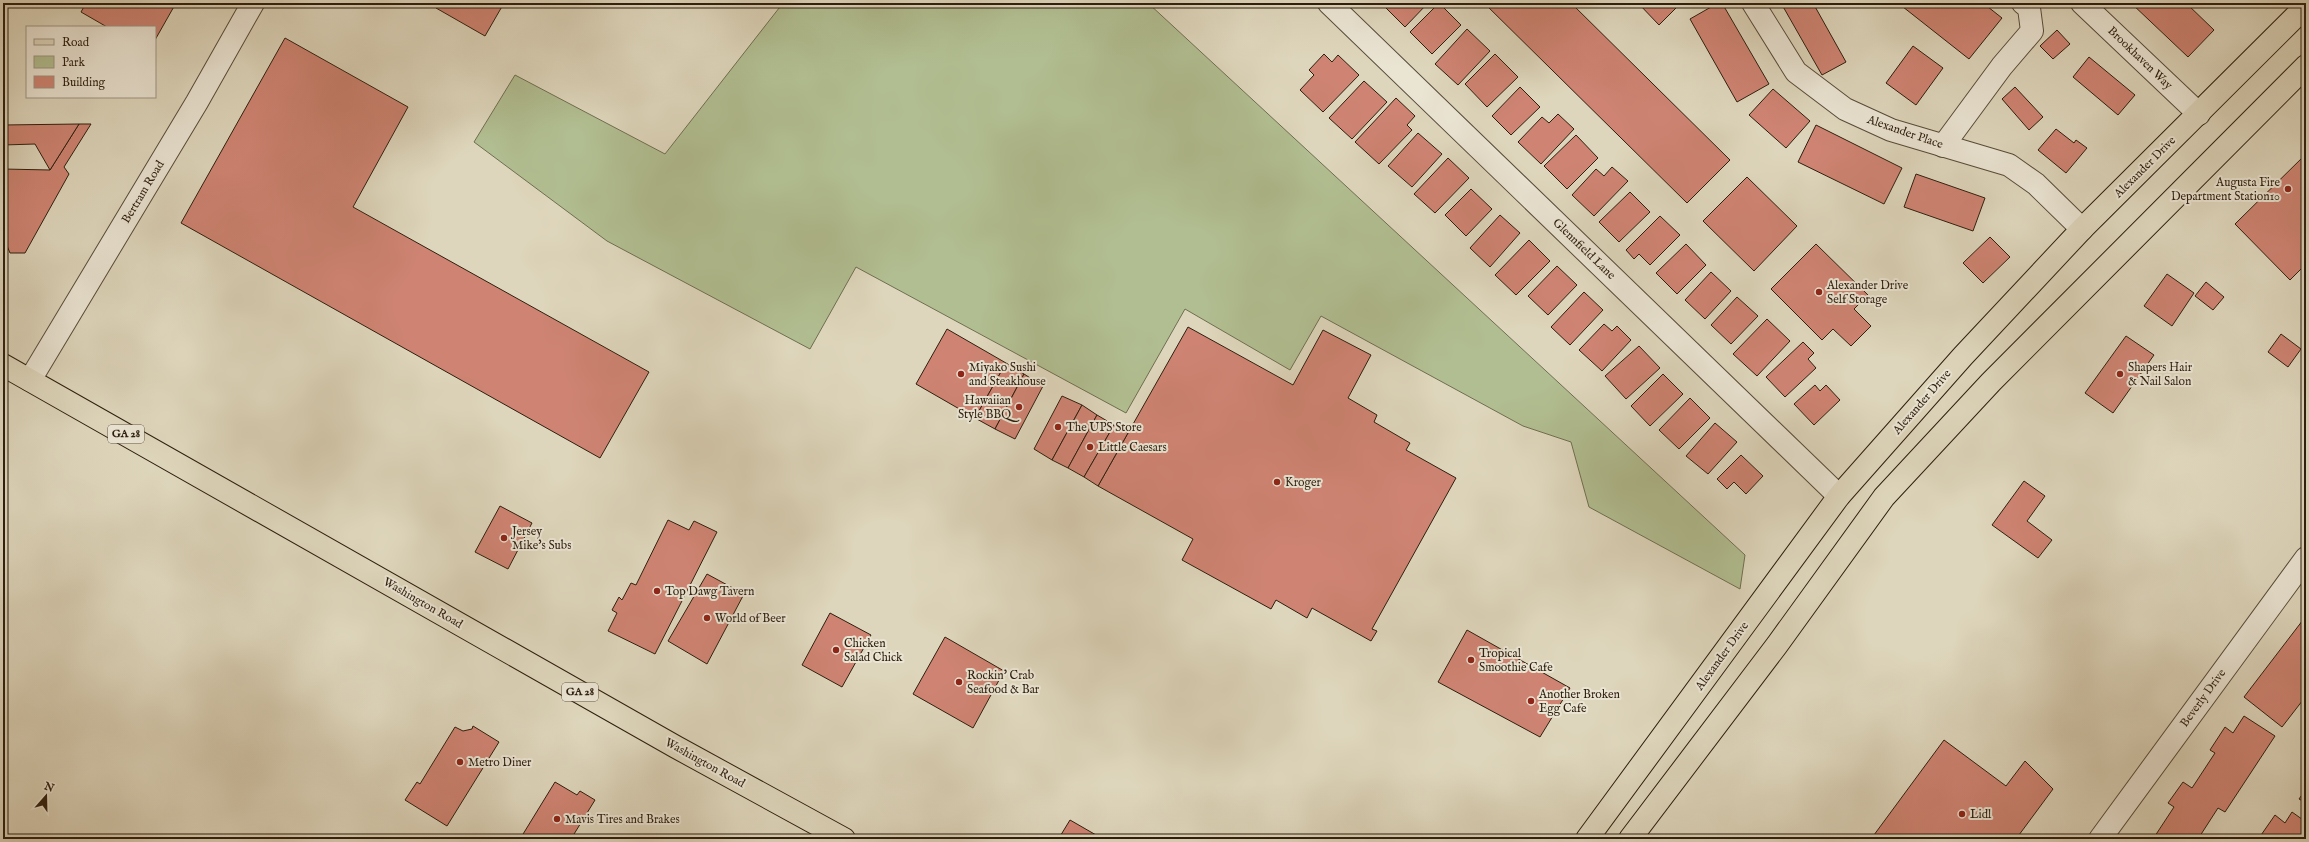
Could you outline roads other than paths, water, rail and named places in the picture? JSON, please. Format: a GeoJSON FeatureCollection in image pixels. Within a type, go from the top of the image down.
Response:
{"type":"FeatureCollection","features":[{"type":"Feature","properties":{"kind":"main road","name":"Alexander Drive"},"geometry":{"type":"LineString","coordinates":[[1587,839],[1840,496],[1963,356],[2082,229],[2306,6]]}},
{"type":"Feature","properties":{"kind":"main road"},"geometry":{"type":"LineString","coordinates":[[1630,839],[1777,645],[1884,497],[1991,382],[2306,66]]}},
{"type":"Feature","properties":{"kind":"main road","name":"Washington Road"},"geometry":{"type":"LineString","coordinates":[[3,365],[676,747],[844,839]]}},
{"type":"Feature","properties":{"kind":"street","name":"Bertram Road"},"geometry":{"type":"LineString","coordinates":[[30,380],[189,115],[253,3]]}},
{"type":"Feature","properties":{"kind":"street","name":"Glennfield Lane"},"geometry":{"type":"LineString","coordinates":[[1329,3],[1840,496]]}},
{"type":"Feature","properties":{"kind":"street","name":"Alexander Place"},"geometry":{"type":"LineString","coordinates":[[1753,3],[1796,72],[1845,109],[1891,130],[2009,165],[2036,184],[2082,229]]}},
{"type":"Feature","properties":{"kind":"street"},"geometry":{"type":"LineString","coordinates":[[1944,146],[2002,66],[2032,31],[2029,8],[2023,3]]}},
{"type":"Feature","properties":{"kind":"street","name":"Brookhaven Way"},"geometry":{"type":"LineString","coordinates":[[2082,3],[2198,114]]}},
{"type":"Feature","properties":{"kind":"street","name":"Beverly Drive"},"geometry":{"type":"LineString","coordinates":[[2100,839],[2306,558]]}},
{"type":"Feature","properties":{"kind":"place","name":"Augusta Fire Department Station10"},"geometry":{"type":"Point","coordinates":[2288,189]}},
{"type":"Feature","properties":{"kind":"place","name":"Alexander Drive Self Storage"},"geometry":{"type":"Point","coordinates":[1819,292]}},
{"type":"Feature","properties":{"kind":"place","name":"Miyako Sushi and Steakhouse"},"geometry":{"type":"Point","coordinates":[961,374]}},
{"type":"Feature","properties":{"kind":"place","name":"Shapers Hair & Nail Salon"},"geometry":{"type":"Point","coordinates":[2120,374]}},
{"type":"Feature","properties":{"kind":"place","name":"Hawaiian Style BBQ"},"geometry":{"type":"Point","coordinates":[1019,407]}},
{"type":"Feature","properties":{"kind":"place","name":"The UPS Store"},"geometry":{"type":"Point","coordinates":[1058,427]}},
{"type":"Feature","properties":{"kind":"place","name":"Little Caesars"},"geometry":{"type":"Point","coordinates":[1090,447]}},
{"type":"Feature","properties":{"kind":"place","name":"Kroger"},"geometry":{"type":"Point","coordinates":[1277,482]}},
{"type":"Feature","properties":{"kind":"place","name":"Jersey Mike's Subs"},"geometry":{"type":"Point","coordinates":[504,538]}},
{"type":"Feature","properties":{"kind":"place","name":"Top Dawg Tavern"},"geometry":{"type":"Point","coordinates":[657,591]}},
{"type":"Feature","properties":{"kind":"place","name":"World of Beer"},"geometry":{"type":"Point","coordinates":[707,618]}},
{"type":"Feature","properties":{"kind":"place","name":"Chicken Salad Chick"},"geometry":{"type":"Point","coordinates":[836,650]}},
{"type":"Feature","properties":{"kind":"place","name":"Tropical Smoothie Cafe"},"geometry":{"type":"Point","coordinates":[1471,660]}},
{"type":"Feature","properties":{"kind":"place","name":"Rockin' Crab Seafood & Bar"},"geometry":{"type":"Point","coordinates":[959,682]}},
{"type":"Feature","properties":{"kind":"place","name":"Another Broken Egg Cafe"},"geometry":{"type":"Point","coordinates":[1531,701]}},
{"type":"Feature","properties":{"kind":"place","name":"Metro Diner"},"geometry":{"type":"Point","coordinates":[460,762]}},
{"type":"Feature","properties":{"kind":"place","name":"Lidl"},"geometry":{"type":"Point","coordinates":[1962,814]}},
{"type":"Feature","properties":{"kind":"place","name":"Mavis Tires and Brakes"},"geometry":{"type":"Point","coordinates":[557,819]}}]}
